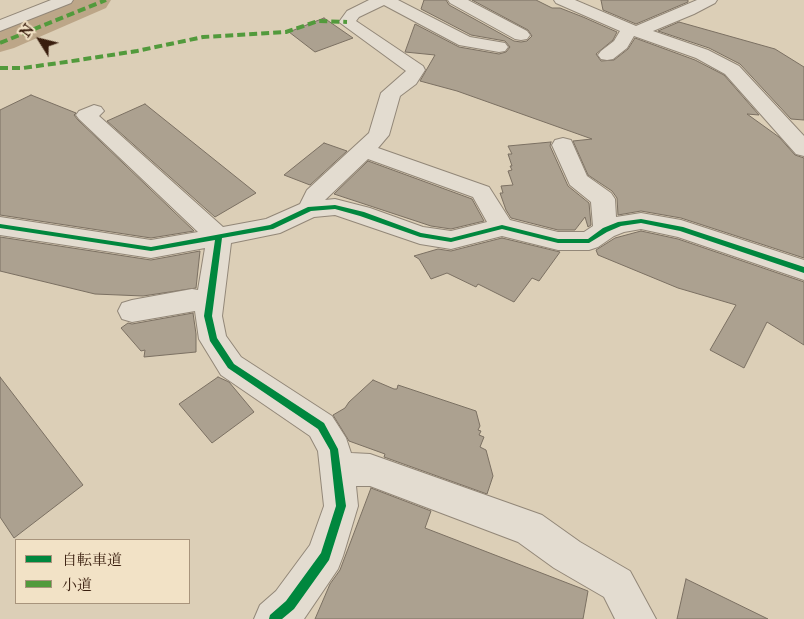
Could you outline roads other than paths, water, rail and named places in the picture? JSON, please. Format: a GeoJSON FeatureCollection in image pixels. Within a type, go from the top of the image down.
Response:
{"type":"FeatureCollection","features":[{"type":"Feature","properties":{"kind":"street"},"geometry":{"type":"LineString","coordinates":[[0,26],[65,0]]}},
{"type":"Feature","properties":{"kind":"street"},"geometry":{"type":"LineString","coordinates":[[310,209],[315,195],[379,135],[391,93],[408,80],[416,70],[347,22],[353,14],[384,0],[466,41],[499,48]]}},
{"type":"Feature","properties":{"kind":"street"},"geometry":{"type":"LineString","coordinates":[[456,0],[521,34]]}},
{"type":"Feature","properties":{"kind":"street"},"geometry":{"type":"LineString","coordinates":[[562,0],[634,30],[702,54],[732,70],[800,140]]}},
{"type":"Feature","properties":{"kind":"street"},"geometry":{"type":"LineString","coordinates":[[607,56],[634,30],[688,11],[709,0]]}},
{"type":"Feature","properties":{"kind":"street"},"geometry":{"type":"LineString","coordinates":[[94,111],[86,115],[219,237]]}},
{"type":"Feature","properties":{"kind":"street"},"geometry":{"type":"LineString","coordinates":[[563,144],[578,180],[603,199],[605,230]]}},
{"type":"Feature","properties":{"kind":"street"},"geometry":{"type":"LineString","coordinates":[[364,150],[482,192],[502,227]]}},
{"type":"Feature","properties":{"kind":"street"},"geometry":{"type":"LineString","coordinates":[[4,231],[151,250],[271,227],[310,209],[334,207],[362,214],[420,235],[451,240],[502,227],[558,241],[589,241],[605,230],[620,224],[641,221],[681,229],[804,270]]}},
{"type":"Feature","properties":{"kind":"street"},"geometry":{"type":"LineString","coordinates":[[219,237],[208,316],[213,339],[231,366],[321,426],[334,449],[341,506],[325,556],[290,605],[274,619]]}},
{"type":"Feature","properties":{"kind":"street"},"geometry":{"type":"LineString","coordinates":[[132,311],[192,300],[210,303]]}},
{"type":"Feature","properties":{"kind":"street"},"geometry":{"type":"LineString","coordinates":[[336,469],[370,470],[529,528],[567,555],[617,584],[636,619]]}},
{"type":"Feature","properties":{"kind":"waterway"},"geometry":{"type":"LineString","coordinates":[[0,40],[93,0]]}}]}
